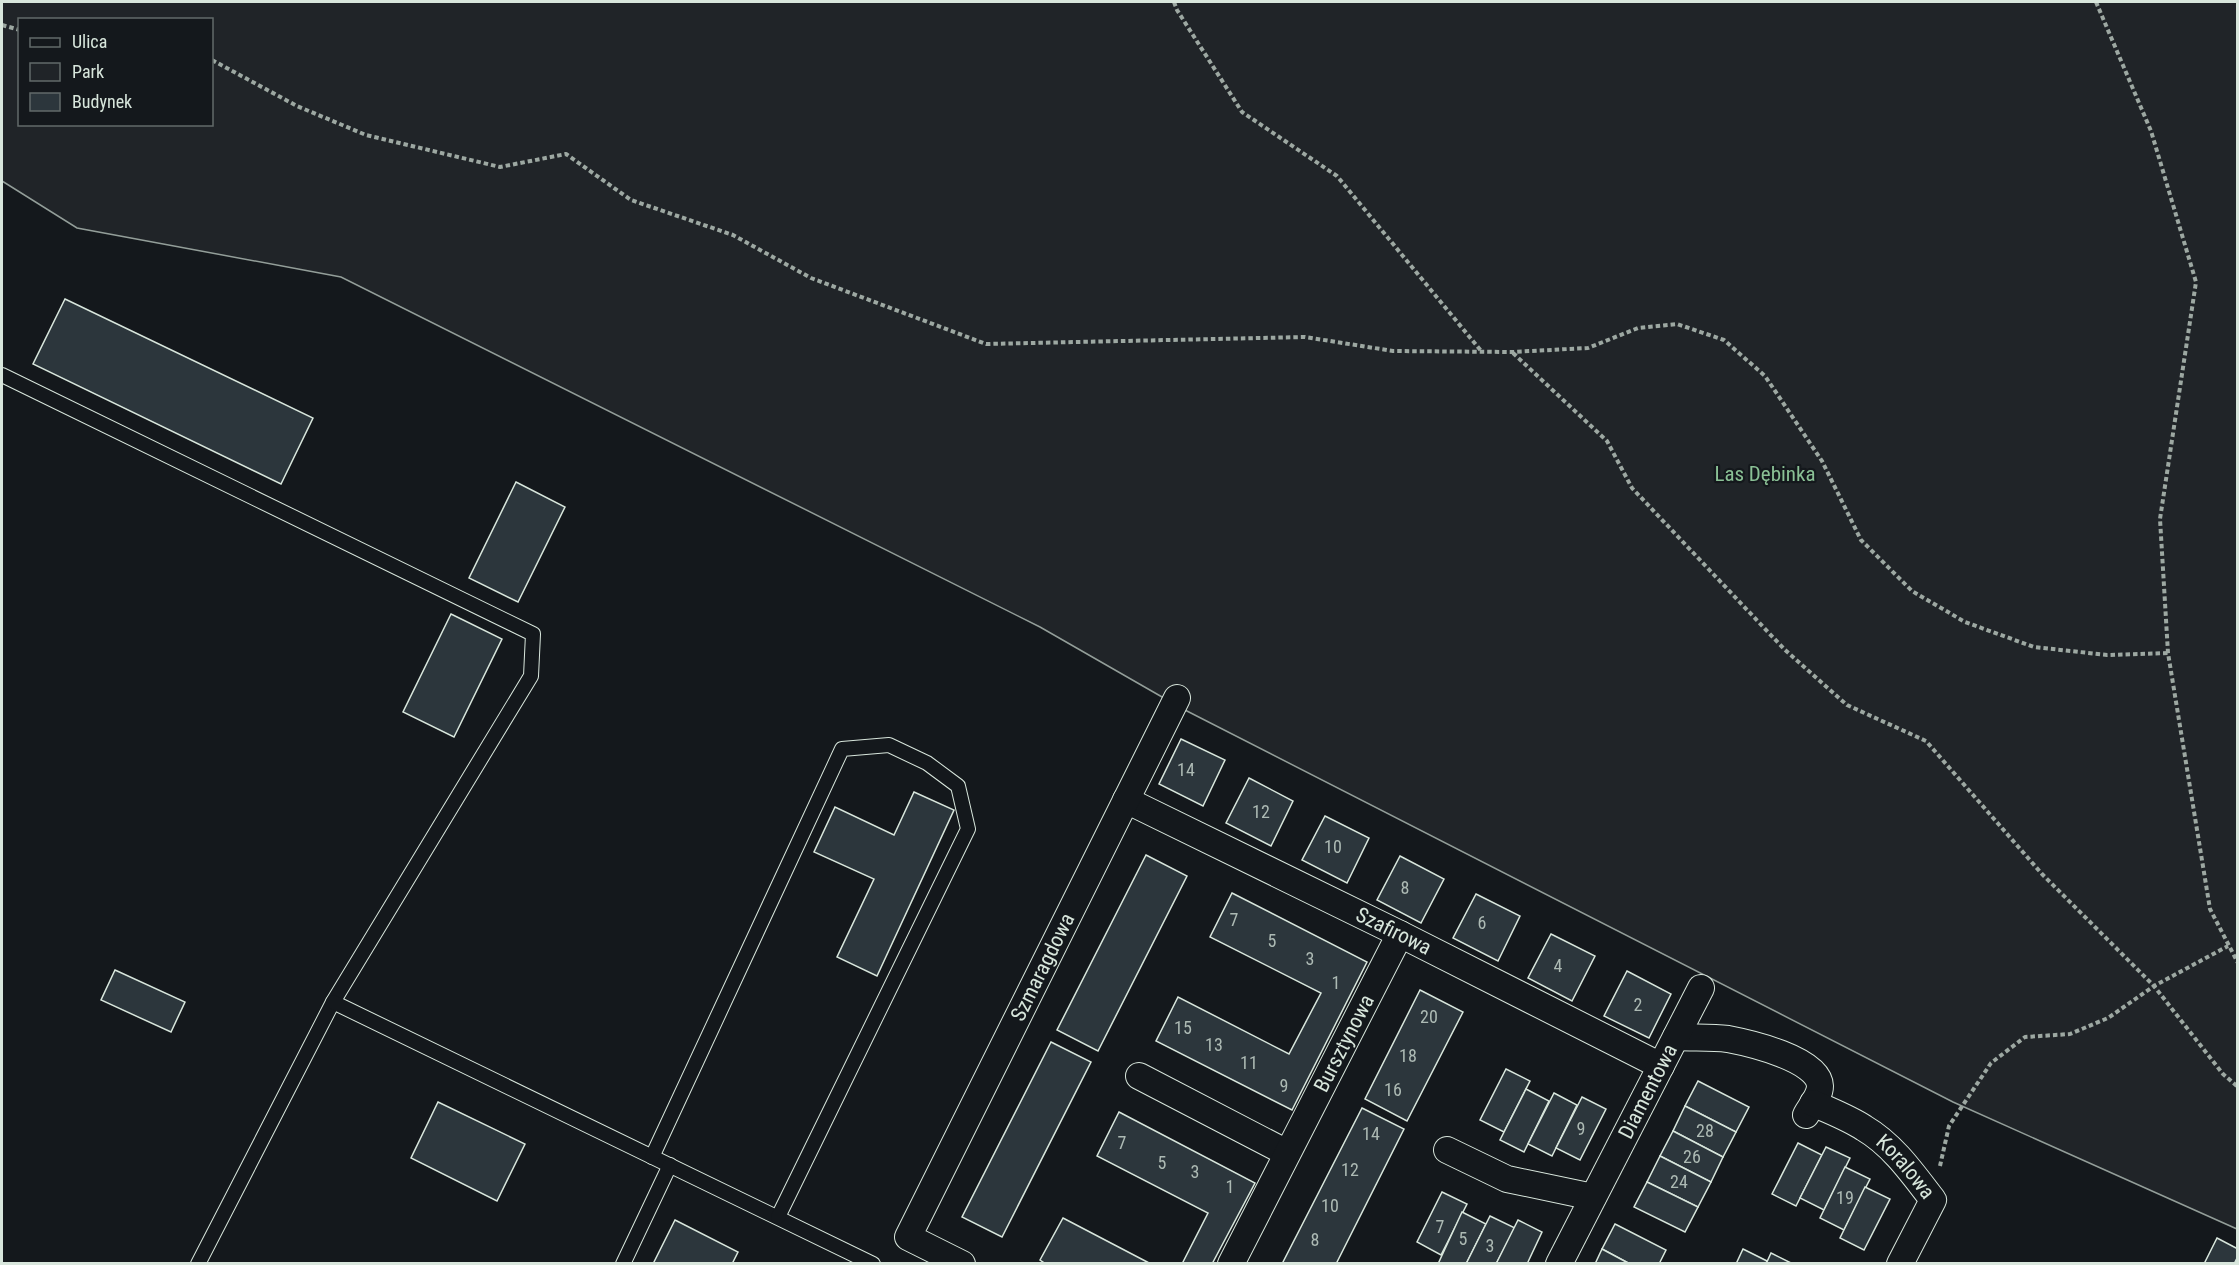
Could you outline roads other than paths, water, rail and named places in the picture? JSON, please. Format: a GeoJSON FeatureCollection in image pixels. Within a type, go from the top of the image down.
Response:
{"type":"FeatureCollection","features":[{"type":"Feature","properties":{"kind":"street","name":"Szmaragdowa"},"geometry":{"type":"LineString","coordinates":[[962,1263],[908,1236],[1177,698]]}},
{"type":"Feature","properties":{"kind":"street","name":"Szafirowa"},"geometry":{"type":"LineString","coordinates":[[1126,800],[1400,934],[1661,1066]]}},
{"type":"Feature","properties":{"kind":"street","name":"Bursztynowa"},"geometry":{"type":"LineString","coordinates":[[1230,1263],[1400,934]]}},
{"type":"Feature","properties":{"kind":"street","name":"Diamentowa"},"geometry":{"type":"LineString","coordinates":[[1559,1263],[1701,988]]}},
{"type":"Feature","properties":{"kind":"street","name":"Koralowa"},"geometry":{"type":"LineString","coordinates":[[1676,1037],[1726,1039],[1773,1051],[1801,1063],[1813,1072],[1820,1083],[1819,1093],[1809,1109],[1864,1128],[1889,1147],[1910,1169],[1933,1200],[1900,1263]]}},
{"type":"Feature","properties":{"kind":"street"},"geometry":{"type":"LineString","coordinates":[[1138,1076],[1287,1153]]}},
{"type":"Feature","properties":{"kind":"street"},"geometry":{"type":"LineString","coordinates":[[1447,1150],[1507,1179],[1593,1197]]}},
{"type":"Feature","properties":{"kind":"lane"},"geometry":{"type":"LineString","coordinates":[[2,375],[532,634],[531,676],[333,1002],[198,1263]]}},
{"type":"Feature","properties":{"kind":"lane"},"geometry":{"type":"LineString","coordinates":[[652,1156],[842,748],[889,745],[927,764],[958,786],[968,829],[778,1217]]}},
{"type":"Feature","properties":{"kind":"lane"},"geometry":{"type":"LineString","coordinates":[[333,1002],[873,1263]]}},
{"type":"Feature","properties":{"kind":"lane"},"geometry":{"type":"LineString","coordinates":[[623,1263],[670,1165]]}},
{"type":"Feature","properties":{"kind":"park label","name":"Las Dębinka"},"geometry":{"type":"Point","coordinates":[1765,474]}}]}
